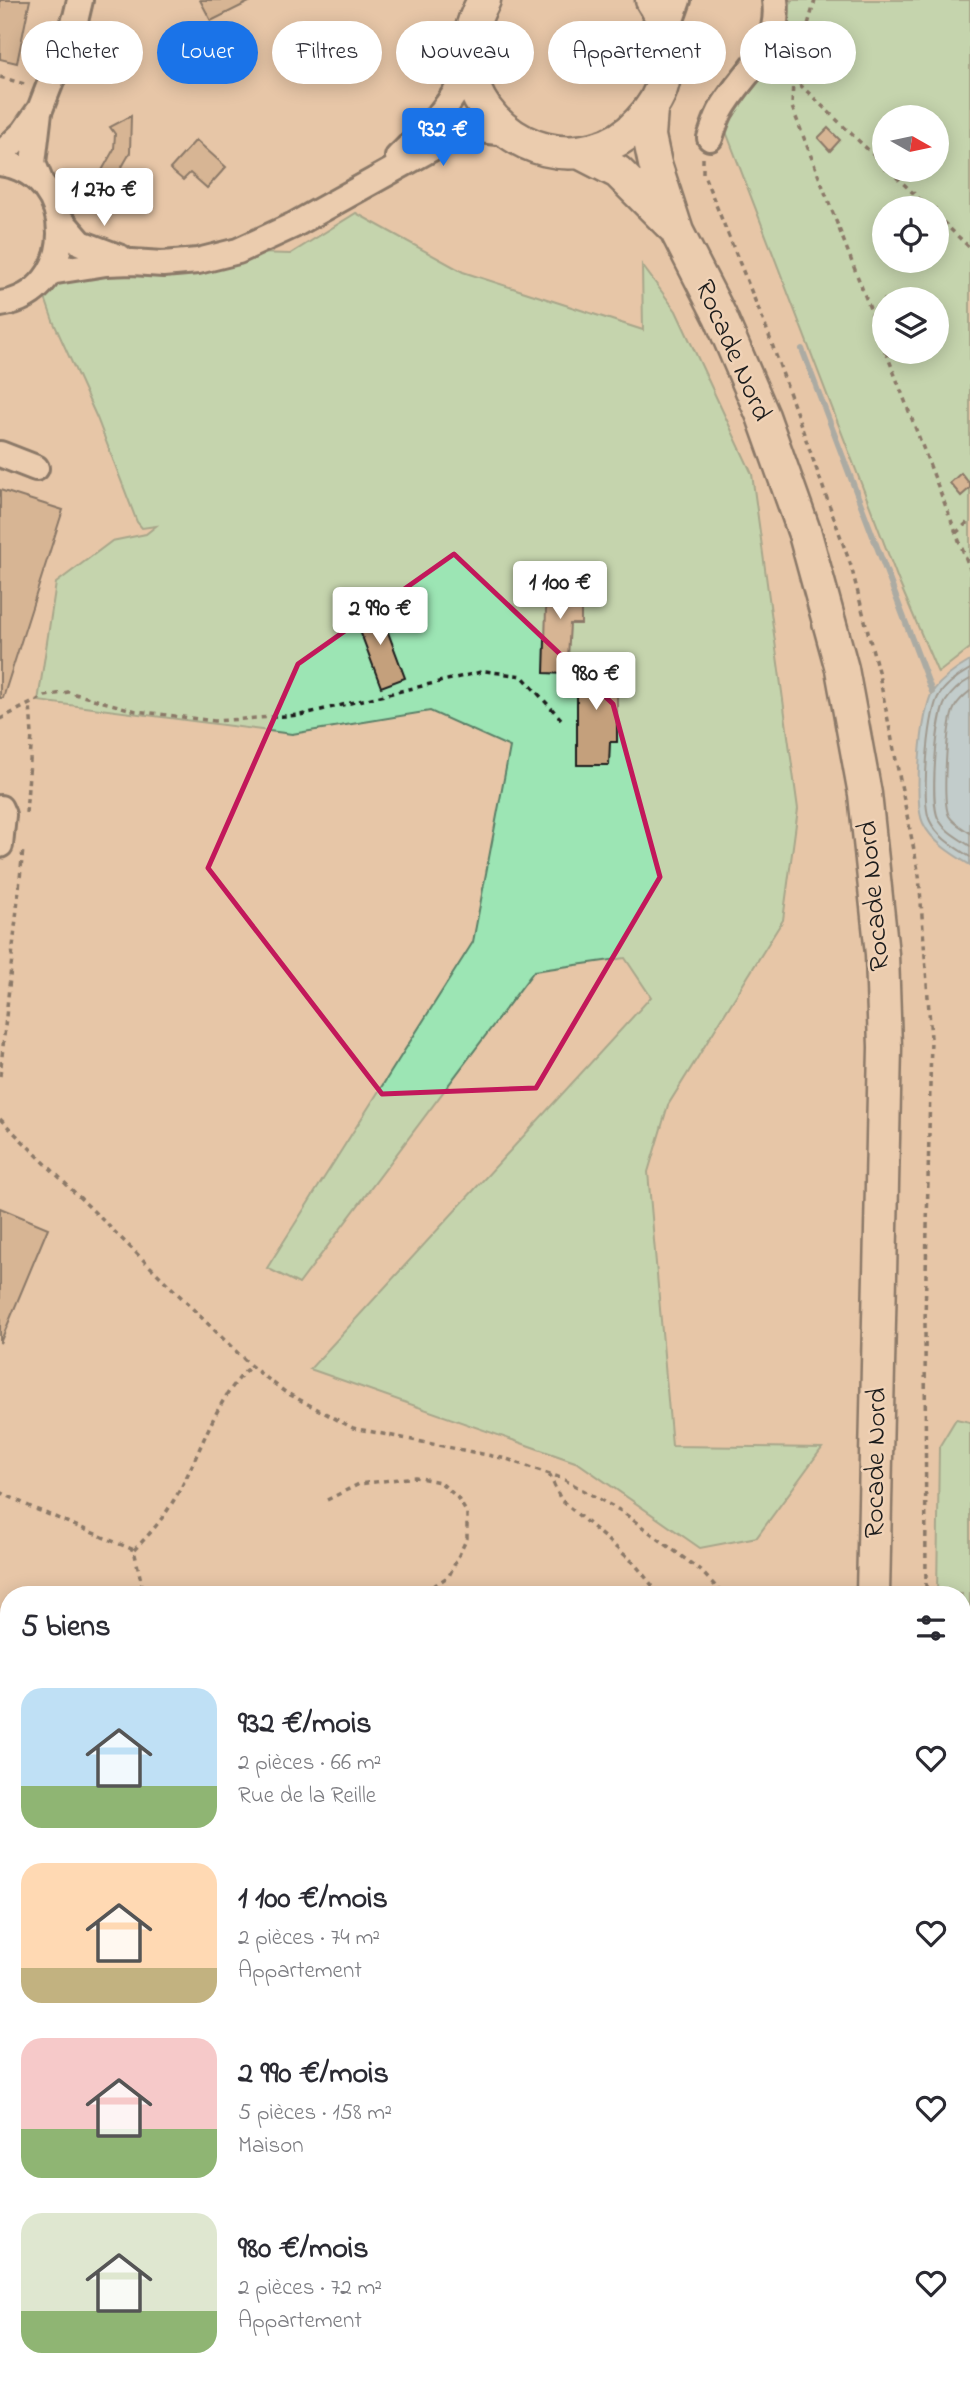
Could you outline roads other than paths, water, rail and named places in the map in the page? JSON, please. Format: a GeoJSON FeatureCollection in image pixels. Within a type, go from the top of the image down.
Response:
{"type":"FeatureCollection","features":[{"type":"Feature","properties":{"kind":"main road"},"geometry":{"type":"LineString","coordinates":[[474,21],[484,0]]}},
{"type":"Feature","properties":{"kind":"main road"},"geometry":{"type":"LineString","coordinates":[[652,0],[661,21]]}},
{"type":"Feature","properties":{"kind":"main road"},"geometry":{"type":"LineString","coordinates":[[474,84],[489,115],[508,133],[530,146],[553,153],[581,153],[607,146],[630,132],[651,109],[663,84]]}},
{"type":"Feature","properties":{"kind":"main road","name":"Rocade Nord"},"geometry":{"type":"LineString","coordinates":[[651,109],[649,136],[677,232],[731,341],[805,534],[842,669],[865,794],[883,954],[885,1047],[873,1586]]}},
{"type":"Feature","properties":{"kind":"main road","name":"Rocade Nord"},"geometry":{"type":"LineString","coordinates":[[581,153],[618,172],[677,232]]}},
{"type":"Feature","properties":{"kind":"street"},"geometry":{"type":"LineString","coordinates":[[0,155],[24,132],[43,101],[80,0]]}},
{"type":"Feature","properties":{"kind":"street"},"geometry":{"type":"LineString","coordinates":[[671,21],[678,0]]}},
{"type":"Feature","properties":{"kind":"street"},"geometry":{"type":"LineString","coordinates":[[710,138],[721,110],[763,52],[778,20],[775,0]]}},
{"type":"Feature","properties":{"kind":"street"},"geometry":{"type":"LineString","coordinates":[[376,179],[438,118],[455,97],[461,84]]}},
{"type":"Feature","properties":{"kind":"street"},"geometry":{"type":"LineString","coordinates":[[0,304],[22,298],[38,287],[50,272],[62,237],[60,219],[53,200],[41,183],[33,163],[43,101]]}},
{"type":"Feature","properties":{"kind":"street"},"geometry":{"type":"LineString","coordinates":[[50,272],[132,261],[163,264],[198,261],[238,251],[294,225],[452,137],[479,130],[508,133]]}},
{"type":"Feature","properties":{"kind":"street"},"geometry":{"type":"LineString","coordinates":[[0,163],[26,172],[41,183]]}},
{"type":"Feature","properties":{"kind":"street"},"geometry":{"type":"LineString","coordinates":[[60,219],[81,243],[132,261]]}},
{"type":"Feature","properties":{"kind":"street"},"geometry":{"type":"LineString","coordinates":[[0,454],[36,468]]}},
{"type":"Feature","properties":{"kind":"street"},"geometry":{"type":"LineString","coordinates":[[0,808],[12,846]]}},
{"type":"Feature","properties":{"kind":"water"},"geometry":{"type":"Polygon","coordinates":[[[970,661],[970,865],[943,847],[927,830],[920,813],[919,778],[925,717],[933,691],[950,674],[970,661]]]}},
{"type":"Feature","properties":{"kind":"waterway"},"geometry":{"type":"LineString","coordinates":[[802,349],[932,692]]}}]}
